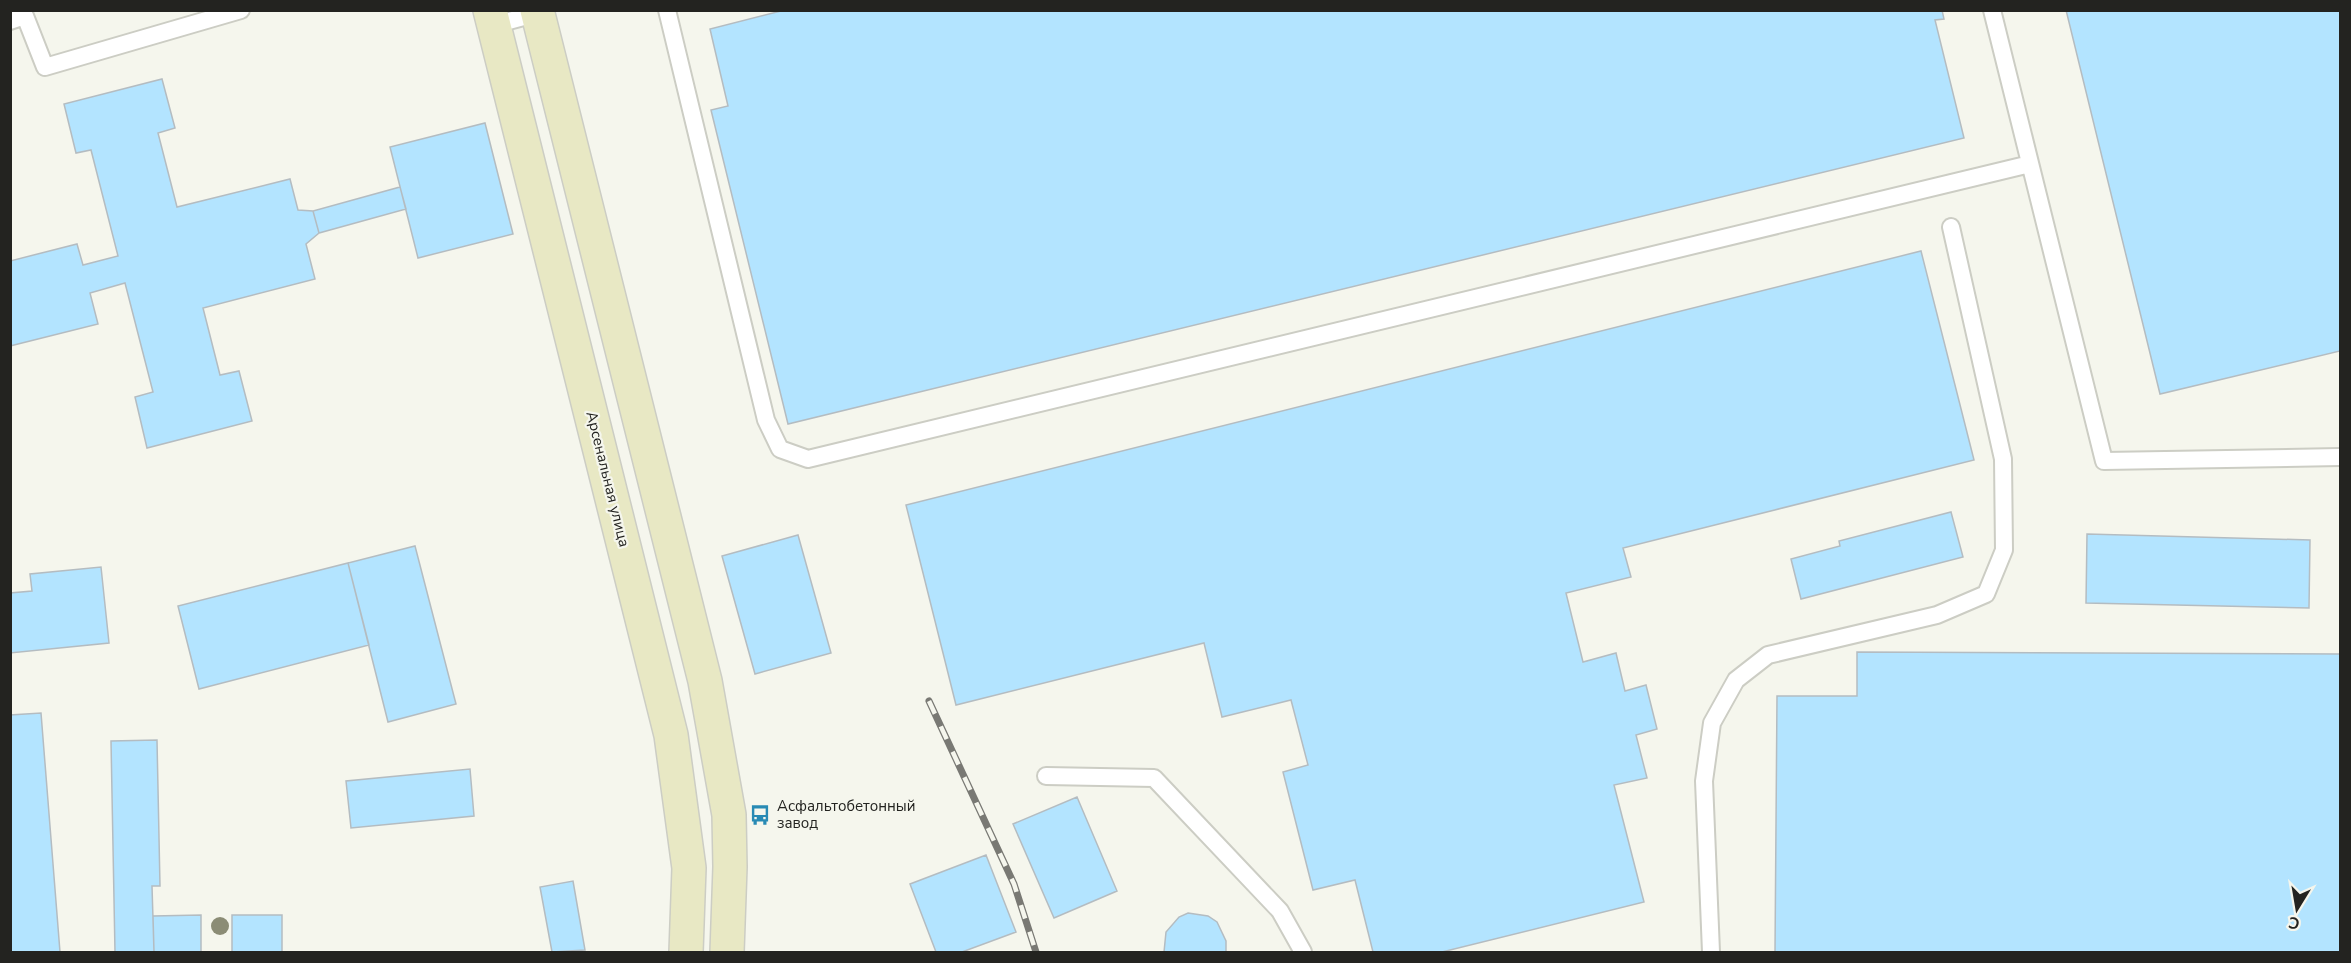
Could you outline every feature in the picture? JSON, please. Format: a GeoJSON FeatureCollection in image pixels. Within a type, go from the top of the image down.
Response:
{"type":"FeatureCollection","features":[{"type":"Feature","properties":{"kind":"street"},"geometry":{"type":"LineString","coordinates":[[541,11],[705,681],[729,815],[727,952]]}},
{"type":"Feature","properties":{"kind":"street","name":"Арсенальная улица"},"geometry":{"type":"LineString","coordinates":[[492,18],[671,735],[689,868],[686,952]]}},
{"type":"Feature","properties":{"kind":"lane"},"geometry":{"type":"LineString","coordinates":[[10,21],[25,16],[45,67],[241,10]]}},
{"type":"Feature","properties":{"kind":"lane"},"geometry":{"type":"LineString","coordinates":[[667,10],[766,420],[780,449],[808,459],[2030,164]]}},
{"type":"Feature","properties":{"kind":"lane"},"geometry":{"type":"LineString","coordinates":[[1992,10],[2104,461],[2340,457]]}},
{"type":"Feature","properties":{"kind":"lane"},"geometry":{"type":"LineString","coordinates":[[492,18],[541,11]]}},
{"type":"Feature","properties":{"kind":"lane"},"geometry":{"type":"LineString","coordinates":[[1711,952],[1704,781],[1712,723],[1736,680],[1768,655],[1937,615],[1986,594],[2004,550],[2003,459],[1951,227]]}},
{"type":"Feature","properties":{"kind":"lane"},"geometry":{"type":"LineString","coordinates":[[1046,776],[1154,778],[1280,911],[1303,952]]}},
{"type":"Feature","properties":{"kind":"building"},"geometry":{"type":"Polygon","coordinates":[[[785,10],[1942,10],[1944,19],[1935,20],[1964,138],[788,424],[711,110],[728,106],[710,29],[785,10]]]}},
{"type":"Feature","properties":{"kind":"building"},"geometry":{"type":"Polygon","coordinates":[[[2066,10],[2340,10],[2340,351],[2160,394],[2066,10]]]}},
{"type":"Feature","properties":{"kind":"building"},"geometry":{"type":"Polygon","coordinates":[[[162,79],[175,128],[158,133],[177,207],[290,179],[298,210],[313,211],[319,233],[306,244],[315,279],[203,308],[220,375],[239,371],[252,421],[147,448],[135,397],[153,392],[125,283],[90,293],[98,324],[10,346],[10,261],[77,244],[83,265],[118,256],[91,150],[76,153],[64,104],[162,79]]]}},
{"type":"Feature","properties":{"kind":"building"},"geometry":{"type":"Polygon","coordinates":[[[485,123],[513,234],[418,258],[390,147],[485,123]]]}},
{"type":"Feature","properties":{"kind":"building"},"geometry":{"type":"Polygon","coordinates":[[[400,187],[406,209],[319,233],[313,211],[400,187]]]}},
{"type":"Feature","properties":{"kind":"building"},"geometry":{"type":"Polygon","coordinates":[[[1921,251],[1974,460],[1623,548],[1631,577],[1566,593],[1583,662],[1616,653],[1625,691],[1646,685],[1657,729],[1636,735],[1647,778],[1614,785],[1644,902],[1442,952],[1373,952],[1355,880],[1313,890],[1283,772],[1308,765],[1291,700],[1222,717],[1204,643],[956,705],[906,505],[1921,251]]]}},
{"type":"Feature","properties":{"kind":"building"},"geometry":{"type":"Polygon","coordinates":[[[1951,512],[1963,557],[1801,599],[1791,559],[1840,546],[1839,541],[1951,512]]]}},
{"type":"Feature","properties":{"kind":"building"},"geometry":{"type":"Polygon","coordinates":[[[2087,534],[2310,540],[2309,608],[2086,603],[2087,534]]]}},
{"type":"Feature","properties":{"kind":"building"},"geometry":{"type":"Polygon","coordinates":[[[798,535],[831,653],[755,674],[722,556],[798,535]]]}},
{"type":"Feature","properties":{"kind":"building"},"geometry":{"type":"Polygon","coordinates":[[[415,546],[456,704],[388,722],[348,563],[415,546]]]}},
{"type":"Feature","properties":{"kind":"building"},"geometry":{"type":"Polygon","coordinates":[[[348,563],[369,645],[199,689],[178,606],[348,563]]]}},
{"type":"Feature","properties":{"kind":"building"},"geometry":{"type":"Polygon","coordinates":[[[101,567],[109,643],[10,653],[10,593],[32,591],[30,574],[101,567]]]}},
{"type":"Feature","properties":{"kind":"building"},"geometry":{"type":"Polygon","coordinates":[[[1857,652],[2340,654],[2340,952],[1775,952],[1777,696],[1857,696],[1857,652]]]}},
{"type":"Feature","properties":{"kind":"building"},"geometry":{"type":"Polygon","coordinates":[[[41,713],[60,952],[10,952],[10,715],[41,713]]]}},
{"type":"Feature","properties":{"kind":"building"},"geometry":{"type":"Polygon","coordinates":[[[157,740],[160,886],[152,886],[154,952],[115,952],[111,741],[157,740]]]}},
{"type":"Feature","properties":{"kind":"building"},"geometry":{"type":"Polygon","coordinates":[[[470,769],[474,816],[351,828],[346,781],[470,769]]]}},
{"type":"Feature","properties":{"kind":"building"},"geometry":{"type":"Polygon","coordinates":[[[1077,797],[1117,891],[1054,918],[1013,824],[1077,797]]]}},
{"type":"Feature","properties":{"kind":"building"},"geometry":{"type":"Polygon","coordinates":[[[986,855],[1016,932],[962,952],[936,952],[910,884],[986,855]]]}},
{"type":"Feature","properties":{"kind":"building"},"geometry":{"type":"Polygon","coordinates":[[[573,881],[585,950],[552,952],[540,887],[573,881]]]}},
{"type":"Feature","properties":{"kind":"building"},"geometry":{"type":"Polygon","coordinates":[[[1188,913],[1208,916],[1217,922],[1226,941],[1226,952],[1164,952],[1166,932],[1179,917],[1188,913]]]}},
{"type":"Feature","properties":{"kind":"building"},"geometry":{"type":"Polygon","coordinates":[[[201,915],[201,952],[154,952],[153,916],[201,915]]]}},
{"type":"Feature","properties":{"kind":"building"},"geometry":{"type":"Polygon","coordinates":[[[232,915],[282,915],[282,952],[232,952],[232,915]]]}},
{"type":"Feature","properties":{"kind":"railway"},"geometry":{"type":"LineString","coordinates":[[929,701],[1014,884],[1036,952]]}},
{"type":"Feature","properties":{"kind":"place","name":"Асфальтобетонный завод"},"geometry":{"type":"Point","coordinates":[760,815]}}]}
